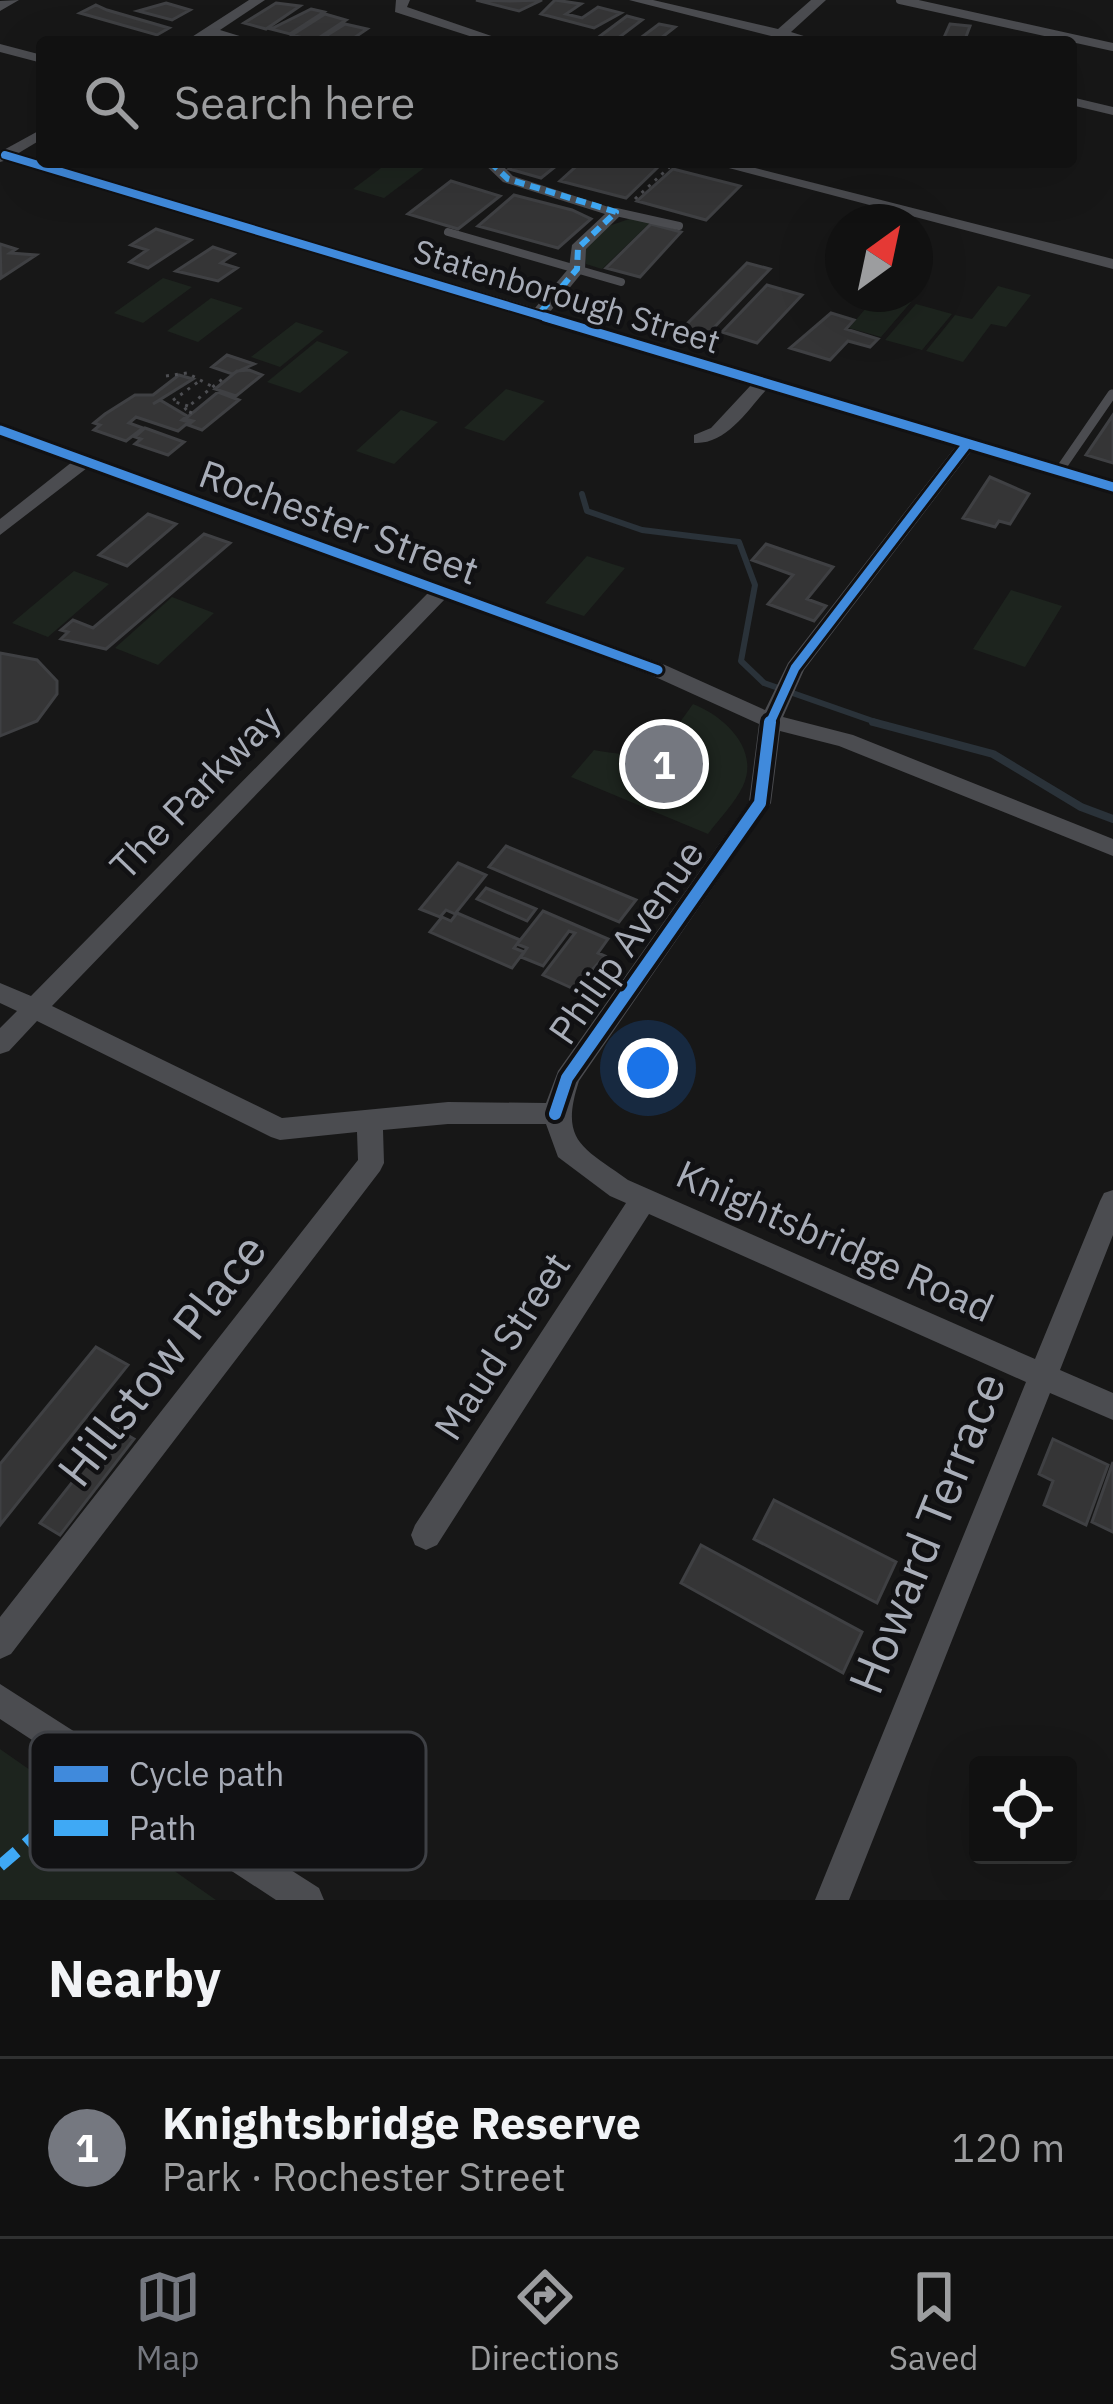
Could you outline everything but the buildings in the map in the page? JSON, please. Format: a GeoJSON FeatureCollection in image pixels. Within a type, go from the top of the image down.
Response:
{"type":"FeatureCollection","features":[{"type":"Feature","properties":{"kind":"street"},"geometry":{"type":"LineString","coordinates":[[0,7],[12,0]]}},
{"type":"Feature","properties":{"kind":"street"},"geometry":{"type":"LineString","coordinates":[[200,36],[258,0]]}},
{"type":"Feature","properties":{"kind":"street"},"geometry":{"type":"LineString","coordinates":[[404,0],[400,9],[480,36]]}},
{"type":"Feature","properties":{"kind":"street"},"geometry":{"type":"LineString","coordinates":[[635,0],[770,36]]}},
{"type":"Feature","properties":{"kind":"street"},"geometry":{"type":"LineString","coordinates":[[779,36],[819,0]]}},
{"type":"Feature","properties":{"kind":"street"},"geometry":{"type":"LineString","coordinates":[[209,31],[229,36]]}},
{"type":"Feature","properties":{"kind":"street"},"geometry":{"type":"LineString","coordinates":[[0,48],[36,57]]}},
{"type":"Feature","properties":{"kind":"street"},"geometry":{"type":"LineString","coordinates":[[1077,102],[1113,111]]}},
{"type":"Feature","properties":{"kind":"street"},"geometry":{"type":"LineString","coordinates":[[3,157],[36,137]]}},
{"type":"Feature","properties":{"kind":"street","name":"Statenborough Street"},"geometry":{"type":"LineString","coordinates":[[3,157],[36,167]]}},
{"type":"Feature","properties":{"kind":"street","name":"Statenborough Street"},"geometry":{"type":"LineString","coordinates":[[40,168],[1113,487]]}},
{"type":"Feature","properties":{"kind":"street"},"geometry":{"type":"LineString","coordinates":[[496,168],[508,179],[621,209]]}},
{"type":"Feature","properties":{"kind":"street"},"geometry":{"type":"LineString","coordinates":[[737,168],[1113,264]]}},
{"type":"Feature","properties":{"kind":"street"},"geometry":{"type":"LineString","coordinates":[[538,315],[577,269],[578,248],[621,209]]}},
{"type":"Feature","properties":{"kind":"street"},"geometry":{"type":"LineString","coordinates":[[700,439],[718,432],[763,383]]}},
{"type":"Feature","properties":{"kind":"street","name":"Rochester Street"},"geometry":{"type":"LineString","coordinates":[[0,430],[722,695],[780,700],[845,740],[1113,848]]}},
{"type":"Feature","properties":{"kind":"street","name":"Philip Avenue"},"geometry":{"type":"LineString","coordinates":[[555,1114],[566,1078],[760,803],[780,700],[967,444]]}},
{"type":"Feature","properties":{"kind":"street"},"geometry":{"type":"LineString","coordinates":[[0,529],[85,461]]}},
{"type":"Feature","properties":{"kind":"street","name":"The Parkway"},"geometry":{"type":"LineString","coordinates":[[0,1043],[442,591]]}},
{"type":"Feature","properties":{"kind":"street"},"geometry":{"type":"LineString","coordinates":[[0,992],[280,1129],[448,1113],[555,1114]]}},
{"type":"Feature","properties":{"kind":"street","name":"Knightsbridge Road"},"geometry":{"type":"LineString","coordinates":[[555,1114],[567,1149],[643,1200],[1113,1407]]}},
{"type":"Feature","properties":{"kind":"street","name":"Hillstow Place"},"geometry":{"type":"LineString","coordinates":[[0,1643],[371,1163],[370,1124]]}},
{"type":"Feature","properties":{"kind":"street","name":"Maud Street"},"geometry":{"type":"LineString","coordinates":[[426,1535],[643,1200]]}},
{"type":"Feature","properties":{"kind":"street","name":"Howard Terrace"},"geometry":{"type":"LineString","coordinates":[[832,1900],[1113,1202]]}},
{"type":"Feature","properties":{"kind":"street"},"geometry":{"type":"LineString","coordinates":[[0,1700],[49,1732]]}},
{"type":"Feature","properties":{"kind":"street"},"geometry":{"type":"LineString","coordinates":[[261,1870],[307,1900]]}},
{"type":"Feature","properties":{"kind":"lane"},"geometry":{"type":"LineString","coordinates":[[900,0],[1067,36]]}},
{"type":"Feature","properties":{"kind":"lane"},"geometry":{"type":"LineString","coordinates":[[1077,38],[1113,46]]}},
{"type":"Feature","properties":{"kind":"lane"},"geometry":{"type":"LineString","coordinates":[[621,209],[679,226]]}},
{"type":"Feature","properties":{"kind":"lane"},"geometry":{"type":"LineString","coordinates":[[448,232],[621,282]]}},
{"type":"Feature","properties":{"kind":"lane"},"geometry":{"type":"LineString","coordinates":[[1059,471],[1112,394]]}},
{"type":"Feature","properties":{"kind":"path"},"geometry":{"type":"LineString","coordinates":[[621,209],[668,168]]}},
{"type":"Feature","properties":{"kind":"path"},"geometry":{"type":"LineString","coordinates":[[166,376],[187,373],[213,387]]}},
{"type":"Feature","properties":{"kind":"path"},"geometry":{"type":"LineString","coordinates":[[191,408],[225,377]]}},
{"type":"Feature","properties":{"kind":"path"},"geometry":{"type":"LineString","coordinates":[[198,382],[172,401],[200,406]]}},
{"type":"Feature","properties":{"kind":"path"},"geometry":{"type":"LineString","coordinates":[[203,394],[211,398]]}},
{"type":"Feature","properties":{"kind":"shaded area"},"geometry":{"type":"Polygon","coordinates":[[[381,168],[424,168],[384,198],[353,189],[381,168]]]}},
{"type":"Feature","properties":{"kind":"shaded area"},"geometry":{"type":"Polygon","coordinates":[[[632,218],[651,222],[602,269],[586,264],[584,249],[609,226],[632,218]]]}},
{"type":"Feature","properties":{"kind":"shaded area"},"geometry":{"type":"Polygon","coordinates":[[[163,278],[192,287],[143,323],[114,313],[163,278]]]}},
{"type":"Feature","properties":{"kind":"shaded area"},"geometry":{"type":"Polygon","coordinates":[[[998,286],[1031,295],[1006,327],[991,324],[963,362],[926,351],[955,315],[972,319],[998,286]]]}},
{"type":"Feature","properties":{"kind":"shaded area"},"geometry":{"type":"Polygon","coordinates":[[[211,298],[243,308],[198,342],[167,331],[211,298]]]}},
{"type":"Feature","properties":{"kind":"shaded area"},"geometry":{"type":"Polygon","coordinates":[[[933,309],[952,314],[922,350],[885,340],[909,312],[933,309]]]}},
{"type":"Feature","properties":{"kind":"shaded area"},"geometry":{"type":"Polygon","coordinates":[[[863,312],[902,312],[881,337],[849,328],[863,312]]]}},
{"type":"Feature","properties":{"kind":"shaded area"},"geometry":{"type":"Polygon","coordinates":[[[296,322],[324,331],[280,367],[251,357],[296,322]]]}},
{"type":"Feature","properties":{"kind":"shaded area"},"geometry":{"type":"Polygon","coordinates":[[[317,341],[349,352],[300,393],[267,382],[317,341]]]}},
{"type":"Feature","properties":{"kind":"shaded area"},"geometry":{"type":"Polygon","coordinates":[[[506,389],[545,401],[504,441],[464,428],[506,389]]]}},
{"type":"Feature","properties":{"kind":"shaded area"},"geometry":{"type":"Polygon","coordinates":[[[401,410],[438,422],[394,464],[356,451],[401,410]]]}},
{"type":"Feature","properties":{"kind":"shaded area"},"geometry":{"type":"Polygon","coordinates":[[[587,556],[625,568],[584,616],[545,603],[587,556]]]}},
{"type":"Feature","properties":{"kind":"shaded area"},"geometry":{"type":"Polygon","coordinates":[[[74,571],[109,584],[48,637],[12,623],[74,571]]]}},
{"type":"Feature","properties":{"kind":"shaded area"},"geometry":{"type":"Polygon","coordinates":[[[1011,590],[1062,606],[1025,667],[973,649],[1011,590]]]}},
{"type":"Feature","properties":{"kind":"shaded area"},"geometry":{"type":"Polygon","coordinates":[[[172,597],[214,613],[158,665],[115,648],[172,597]]]}},
{"type":"Feature","properties":{"kind":"shaded area"},"geometry":{"type":"Polygon","coordinates":[[[693,704],[727,725],[747,759],[743,786],[708,834],[571,777],[594,750],[630,754],[654,749],[693,704]]]}},
{"type":"Feature","properties":{"kind":"shaded area"},"geometry":{"type":"Polygon","coordinates":[[[0,1749],[30,1770],[30,1870],[173,1870],[216,1900],[0,1900],[0,1749]]]}},
{"type":"Feature","properties":{"kind":"waterway"},"geometry":{"type":"LineString","coordinates":[[582,494],[587,511],[642,530],[739,542],[755,585],[741,661],[764,683],[883,725]]}},
{"type":"Feature","properties":{"kind":"waterway"},"geometry":{"type":"LineString","coordinates":[[873,722],[883,725]]}},
{"type":"Feature","properties":{"kind":"waterway"},"geometry":{"type":"LineString","coordinates":[[883,725],[993,754],[1081,807],[1113,819]]}},
{"type":"Feature","properties":{"kind":"marked path"},"geometry":{"type":"LineString","coordinates":[[496,168],[508,179],[616,212],[578,248],[577,269],[538,315]]}},
{"type":"Feature","properties":{"kind":"marked path"},"geometry":{"type":"LineString","coordinates":[[0,1866],[30,1840]]}},
{"type":"Feature","properties":{"kind":"cycle path"},"geometry":{"type":"LineString","coordinates":[[5,155],[36,164]]}},
{"type":"Feature","properties":{"kind":"cycle path"},"geometry":{"type":"LineString","coordinates":[[48,168],[1113,487]]}},
{"type":"Feature","properties":{"kind":"cycle path"},"geometry":{"type":"LineString","coordinates":[[0,430],[658,670]]}},
{"type":"Feature","properties":{"kind":"cycle path"},"geometry":{"type":"LineString","coordinates":[[555,1114],[567,1078],[760,803],[770,721],[795,668],[967,444]]}},
{"type":"Feature","properties":{"kind":"place","name":"Knightsbridge Reserve"},"geometry":{"type":"Point","coordinates":[664,764]}}]}
